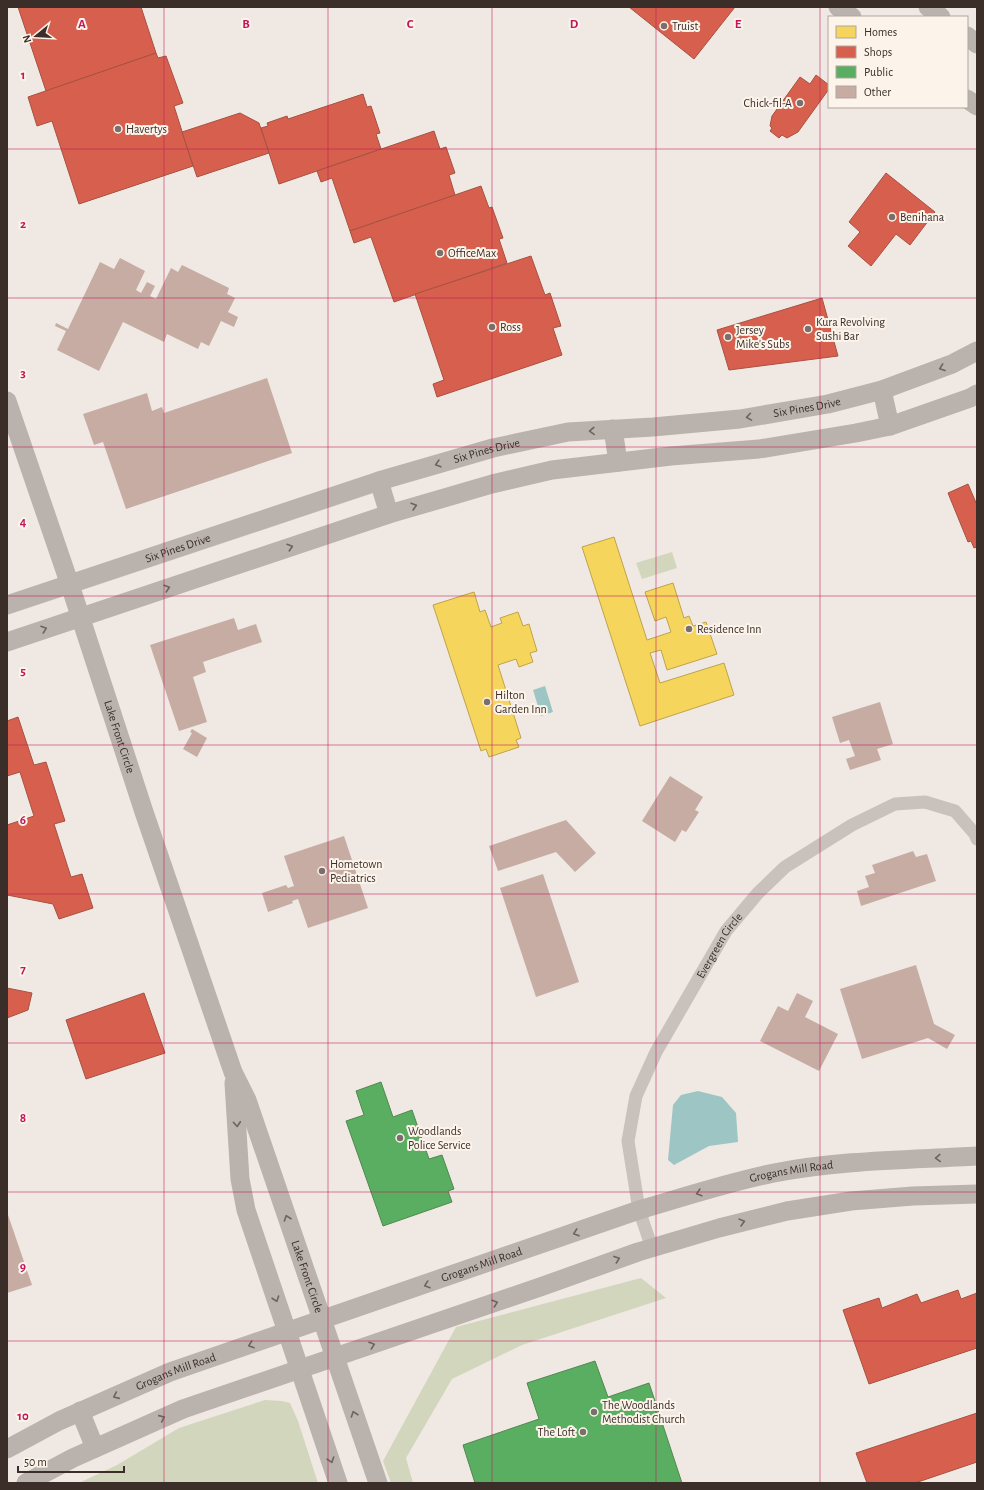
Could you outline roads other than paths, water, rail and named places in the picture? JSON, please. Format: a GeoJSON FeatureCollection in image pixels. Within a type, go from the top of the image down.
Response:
{"type":"FeatureCollection","features":[{"type":"Feature","properties":{"kind":"street"},"geometry":{"type":"LineString","coordinates":[[838,7],[851,16]]}},
{"type":"Feature","properties":{"kind":"street"},"geometry":{"type":"LineString","coordinates":[[928,7],[940,16]]}},
{"type":"Feature","properties":{"kind":"street"},"geometry":{"type":"LineString","coordinates":[[968,37],[977,44]]}},
{"type":"Feature","properties":{"kind":"street"},"geometry":{"type":"LineString","coordinates":[[968,100],[977,106]]}},
{"type":"Feature","properties":{"kind":"street","name":"Six Pines Drive"},"geometry":{"type":"LineString","coordinates":[[7,605],[379,481],[493,448],[568,432],[653,427],[740,419],[828,404],[882,390],[952,364],[977,351]]}},
{"type":"Feature","properties":{"kind":"street"},"geometry":{"type":"LineString","coordinates":[[882,390],[890,426]]}},
{"type":"Feature","properties":{"kind":"street"},"geometry":{"type":"LineString","coordinates":[[7,642],[389,514],[492,484],[552,470],[759,448],[890,426],[970,398],[977,394]]}},
{"type":"Feature","properties":{"kind":"street","name":"Lake Front Circle"},"geometry":{"type":"LineString","coordinates":[[7,401],[70,585],[144,812],[233,1072],[247,1100],[378,1483]]}},
{"type":"Feature","properties":{"kind":"street"},"geometry":{"type":"LineString","coordinates":[[613,429],[618,462]]}},
{"type":"Feature","properties":{"kind":"street"},"geometry":{"type":"LineString","coordinates":[[379,481],[389,514]]}},
{"type":"Feature","properties":{"kind":"street","name":"Evergreen Circle"},"geometry":{"type":"LineString","coordinates":[[652,1248],[639,1210],[628,1141],[636,1096],[656,1052],[726,931],[758,894],[785,867],[852,825],[895,804],[925,802],[955,811],[975,834],[977,839]]}},
{"type":"Feature","properties":{"kind":"street","name":"Lake Front Circle"},"geometry":{"type":"LineString","coordinates":[[233,1072],[242,1196],[338,1483]]}},
{"type":"Feature","properties":{"kind":"street","name":"Grogans Mill Road"},"geometry":{"type":"LineString","coordinates":[[7,1449],[59,1420],[170,1372],[322,1321],[639,1210],[705,1191],[774,1174],[838,1164],[899,1159],[977,1156]]}},
{"type":"Feature","properties":{"kind":"street"},"geometry":{"type":"LineString","coordinates":[[26,1483],[73,1458],[183,1409],[652,1248],[719,1228],[787,1211],[851,1201],[913,1196],[977,1194]]}},
{"type":"Feature","properties":{"kind":"street"},"geometry":{"type":"LineString","coordinates":[[80,1411],[95,1448]]}},
{"type":"Feature","properties":{"kind":"water"},"geometry":{"type":"Polygon","coordinates":[[[545,686],[553,712],[541,716],[533,690],[545,686]]]}},
{"type":"Feature","properties":{"kind":"water"},"geometry":{"type":"Polygon","coordinates":[[[698,1091],[722,1097],[736,1113],[738,1142],[709,1146],[674,1165],[668,1160],[673,1105],[681,1095],[698,1091]]]}},
{"type":"Feature","properties":{"kind":"place","name":"Truist"},"geometry":{"type":"Point","coordinates":[664,26]}},
{"type":"Feature","properties":{"kind":"place","name":"Chick-fil-A"},"geometry":{"type":"Point","coordinates":[800,103]}},
{"type":"Feature","properties":{"kind":"place","name":"Havertys"},"geometry":{"type":"Point","coordinates":[118,129]}},
{"type":"Feature","properties":{"kind":"place","name":"Benihana"},"geometry":{"type":"Point","coordinates":[892,217]}},
{"type":"Feature","properties":{"kind":"place","name":"OfficeMax"},"geometry":{"type":"Point","coordinates":[440,253]}},
{"type":"Feature","properties":{"kind":"place","name":"Ross"},"geometry":{"type":"Point","coordinates":[492,327]}},
{"type":"Feature","properties":{"kind":"place","name":"Kura Revolving Sushi Bar"},"geometry":{"type":"Point","coordinates":[808,329]}},
{"type":"Feature","properties":{"kind":"place","name":"Jersey Mike's Subs"},"geometry":{"type":"Point","coordinates":[728,337]}},
{"type":"Feature","properties":{"kind":"place","name":"Residence Inn"},"geometry":{"type":"Point","coordinates":[689,629]}},
{"type":"Feature","properties":{"kind":"place","name":"Hilton Garden Inn"},"geometry":{"type":"Point","coordinates":[487,702]}},
{"type":"Feature","properties":{"kind":"place","name":"Hometown Pediatrics"},"geometry":{"type":"Point","coordinates":[322,871]}},
{"type":"Feature","properties":{"kind":"place","name":"Woodlands Police Service"},"geometry":{"type":"Point","coordinates":[400,1138]}},
{"type":"Feature","properties":{"kind":"place","name":"The Woodlands Methodist Church"},"geometry":{"type":"Point","coordinates":[594,1412]}},
{"type":"Feature","properties":{"kind":"place","name":"The Loft"},"geometry":{"type":"Point","coordinates":[583,1432]}}]}
